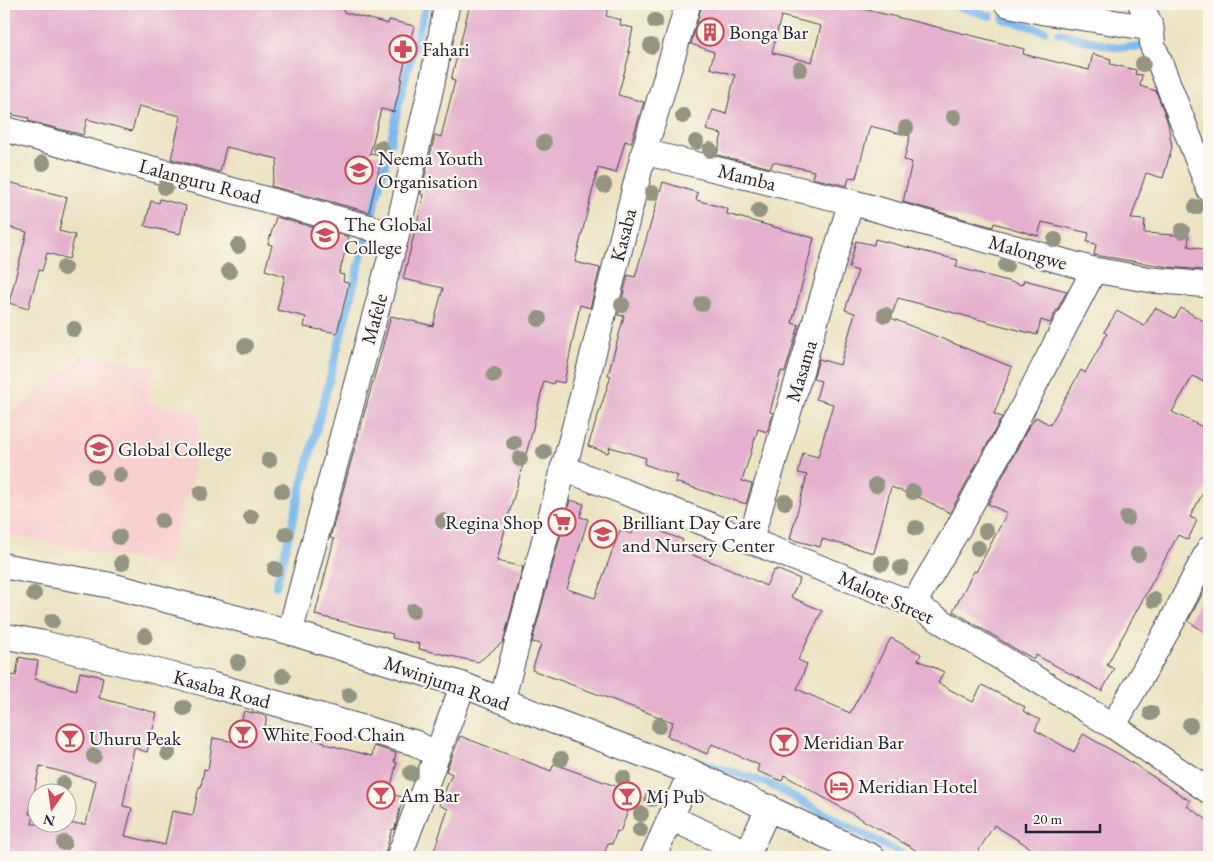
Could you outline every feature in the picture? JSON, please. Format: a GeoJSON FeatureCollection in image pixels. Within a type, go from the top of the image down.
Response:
{"type":"FeatureCollection","features":[{"type":"Feature","properties":{"kind":"street","name":"Kasaba"},"geometry":{"type":"LineString","coordinates":[[502,700],[575,426],[644,152],[688,4]]}},
{"type":"Feature","properties":{"kind":"street"},"geometry":{"type":"LineString","coordinates":[[1007,4],[1044,12],[1150,28]]}},
{"type":"Feature","properties":{"kind":"street"},"geometry":{"type":"LineString","coordinates":[[1141,4],[1150,28],[1153,47],[1209,189]]}},
{"type":"Feature","properties":{"kind":"street","name":"Mafele"},"geometry":{"type":"LineString","coordinates":[[290,632],[396,238],[432,82],[442,5]]}},
{"type":"Feature","properties":{"kind":"street","name":"Lalanguru Road"},"geometry":{"type":"LineString","coordinates":[[4,129],[368,226],[396,238]]}},
{"type":"Feature","properties":{"kind":"street","name":"Mamba"},"geometry":{"type":"LineString","coordinates":[[644,152],[851,202]]}},
{"type":"Feature","properties":{"kind":"street","name":"Malongwe"},"geometry":{"type":"LineString","coordinates":[[851,202],[1094,270],[1152,280],[1209,285]]}},
{"type":"Feature","properties":{"kind":"street","name":"Masama"},"geometry":{"type":"LineString","coordinates":[[750,541],[851,202]]}},
{"type":"Feature","properties":{"kind":"street"},"geometry":{"type":"LineString","coordinates":[[913,604],[964,518],[1094,270]]}},
{"type":"Feature","properties":{"kind":"street","name":"Malote Street"},"geometry":{"type":"LineString","coordinates":[[563,468],[913,604],[1113,726],[1209,791]]}},
{"type":"Feature","properties":{"kind":"street"},"geometry":{"type":"LineString","coordinates":[[1113,726],[1169,627],[1209,549]]}},
{"type":"Feature","properties":{"kind":"street","name":"Mwinjuma Road"},"geometry":{"type":"LineString","coordinates":[[4,566],[110,585],[290,632],[463,685],[691,772],[872,857]]}},
{"type":"Feature","properties":{"kind":"street","name":"Kasaba Road"},"geometry":{"type":"LineString","coordinates":[[4,636],[41,643],[212,686],[414,743],[437,755]]}},
{"type":"Feature","properties":{"kind":"street"},"geometry":{"type":"LineString","coordinates":[[399,857],[463,685]]}},
{"type":"Feature","properties":{"kind":"street"},"geometry":{"type":"LineString","coordinates":[[653,857],[691,772]]}},
{"type":"Feature","properties":{"kind":"street"},"geometry":{"type":"LineString","coordinates":[[670,818],[747,855],[769,808]]}},
{"type":"Feature","properties":{"kind":"shaded area","name":"Global College"},"geometry":{"type":"Polygon","coordinates":[[[83,355],[153,365],[148,403],[200,412],[198,436],[192,463],[194,472],[167,566],[4,534],[4,421],[83,355]]]}},
{"type":"Feature","properties":{"kind":"building"},"geometry":{"type":"Polygon","coordinates":[[[4,4],[345,4],[343,12],[388,24],[389,20],[414,26],[394,112],[381,109],[370,154],[382,156],[369,212],[271,186],[278,159],[226,147],[220,172],[171,159],[181,116],[139,106],[132,131],[87,119],[83,135],[28,121],[29,118],[4,113],[4,4]]]}},
{"type":"Feature","properties":{"kind":"building"},"geometry":{"type":"Polygon","coordinates":[[[470,4],[609,4],[606,16],[621,20],[620,25],[633,28],[628,52],[630,52],[618,95],[644,102],[631,143],[625,141],[616,173],[598,168],[575,262],[600,268],[590,308],[580,305],[564,383],[554,381],[553,384],[544,381],[497,561],[523,567],[503,642],[478,662],[419,649],[420,644],[392,638],[393,634],[315,615],[334,539],[330,538],[391,316],[433,326],[443,288],[403,279],[424,195],[421,192],[435,135],[441,137],[455,81],[451,80],[470,4]]]}},
{"type":"Feature","properties":{"kind":"building"},"geometry":{"type":"Polygon","coordinates":[[[702,4],[843,4],[1024,49],[1023,54],[1089,70],[1093,54],[1111,59],[1110,64],[1136,70],[1135,74],[1142,75],[1140,86],[1156,91],[1168,123],[1172,147],[1163,178],[1146,173],[1131,219],[1145,220],[1144,233],[1189,236],[1188,246],[1207,250],[1203,270],[1169,267],[1094,255],[1096,244],[1087,242],[1089,233],[1042,222],[1038,236],[994,223],[993,227],[903,202],[912,162],[904,160],[910,136],[870,126],[856,178],[849,177],[847,186],[812,178],[814,171],[773,162],[771,168],[717,155],[722,134],[706,130],[713,110],[726,114],[735,75],[710,68],[714,52],[691,44],[702,4]],[[781,16],[772,53],[812,62],[821,26],[781,16]]]}},
{"type":"Feature","properties":{"kind":"building"},"geometry":{"type":"Polygon","coordinates":[[[4,181],[67,197],[59,231],[75,235],[69,259],[47,253],[42,271],[39,270],[28,309],[9,303],[27,232],[4,226],[4,181]]]}},
{"type":"Feature","properties":{"kind":"building"},"geometry":{"type":"Polygon","coordinates":[[[663,182],[698,193],[696,200],[728,209],[727,214],[814,238],[792,323],[799,325],[785,372],[781,371],[770,412],[773,413],[767,432],[758,429],[742,481],[752,484],[746,504],[675,482],[678,476],[644,464],[646,458],[610,447],[608,453],[588,446],[611,376],[608,375],[624,316],[618,315],[628,275],[635,277],[663,182]]]}},
{"type":"Feature","properties":{"kind":"building"},"geometry":{"type":"Polygon","coordinates":[[[160,199],[186,206],[180,234],[145,226],[151,201],[159,203],[160,199]]]}},
{"type":"Feature","properties":{"kind":"building"},"geometry":{"type":"Polygon","coordinates":[[[276,217],[349,237],[339,274],[344,275],[343,282],[349,283],[337,333],[304,327],[306,317],[277,310],[285,276],[265,270],[272,245],[268,244],[276,217]]]}},
{"type":"Feature","properties":{"kind":"building"},"geometry":{"type":"Polygon","coordinates":[[[875,239],[958,260],[956,267],[1022,285],[1024,280],[1067,291],[1050,323],[1041,320],[1037,335],[898,298],[891,318],[1012,367],[994,414],[1002,417],[950,513],[923,499],[891,487],[874,553],[822,539],[820,547],[790,539],[807,475],[798,473],[803,453],[818,457],[833,404],[816,399],[821,381],[813,379],[819,359],[840,365],[855,313],[845,310],[858,271],[849,268],[856,241],[874,245],[875,239]]]}},
{"type":"Feature","properties":{"kind":"building"},"geometry":{"type":"Polygon","coordinates":[[[1155,308],[1175,318],[1181,308],[1209,324],[1209,385],[1193,376],[1172,412],[1209,430],[1209,482],[1190,517],[1197,520],[1188,540],[1178,535],[1107,665],[1114,669],[1102,691],[1036,655],[1034,659],[1017,650],[953,611],[1007,513],[988,504],[1028,428],[1036,417],[1050,425],[1081,370],[1085,373],[1107,334],[1104,332],[1117,311],[1144,326],[1155,308]]]}},
{"type":"Feature","properties":{"kind":"building"},"geometry":{"type":"Polygon","coordinates":[[[570,500],[584,504],[580,517],[588,519],[567,589],[595,598],[620,530],[632,534],[637,522],[683,540],[679,550],[728,568],[766,586],[776,569],[800,579],[791,597],[822,611],[798,660],[807,664],[797,689],[850,713],[891,638],[921,654],[918,660],[944,672],[938,683],[973,702],[982,685],[1025,707],[1023,711],[1040,720],[1035,730],[1074,752],[1083,734],[1120,755],[1190,801],[1187,806],[1209,821],[1209,857],[1045,857],[994,825],[975,857],[928,857],[784,775],[782,781],[757,771],[759,765],[712,744],[707,754],[667,736],[673,722],[532,670],[541,644],[532,642],[570,500]]]}},
{"type":"Feature","properties":{"kind":"building"},"geometry":{"type":"Polygon","coordinates":[[[1209,581],[1209,635],[1188,621],[1209,581]]]}},
{"type":"Feature","properties":{"kind":"building"},"geometry":{"type":"Polygon","coordinates":[[[19,657],[38,661],[35,679],[76,690],[80,672],[103,677],[99,698],[157,713],[147,752],[134,748],[123,806],[132,808],[125,836],[165,845],[172,811],[193,815],[204,769],[208,770],[213,738],[236,742],[244,711],[267,716],[265,726],[307,734],[306,738],[325,742],[325,744],[372,756],[374,746],[396,753],[394,762],[397,762],[389,794],[403,797],[397,821],[394,830],[392,829],[384,857],[31,857],[4,852],[4,673],[16,676],[19,657]]]}},
{"type":"Feature","properties":{"kind":"building"},"geometry":{"type":"Polygon","coordinates":[[[460,736],[551,771],[554,764],[635,793],[620,832],[617,831],[612,844],[608,843],[603,857],[432,857],[448,809],[439,805],[452,774],[446,771],[460,736]]]}},
{"type":"Feature","properties":{"kind":"waterway"},"geometry":{"type":"LineString","coordinates":[[276,586],[384,169],[404,82],[428,4]]}},
{"type":"Feature","properties":{"kind":"waterway"},"geometry":{"type":"LineString","coordinates":[[948,4],[990,16]]}},
{"type":"Feature","properties":{"kind":"waterway"},"geometry":{"type":"LineString","coordinates":[[1003,19],[1045,31]]}},
{"type":"Feature","properties":{"kind":"waterway"},"geometry":{"type":"LineString","coordinates":[[1059,33],[1114,47],[1151,47]]}},
{"type":"Feature","properties":{"kind":"waterway"},"geometry":{"type":"LineString","coordinates":[[688,758],[767,783],[907,857]]}},
{"type":"Feature","properties":{"kind":"place","name":"Bonga Bar"},"geometry":{"type":"Point","coordinates":[710,32]}},
{"type":"Feature","properties":{"kind":"place","name":"Fahari"},"geometry":{"type":"Point","coordinates":[403,49]}},
{"type":"Feature","properties":{"kind":"place","name":"Neema Youth Organisation"},"geometry":{"type":"Point","coordinates":[359,170]}},
{"type":"Feature","properties":{"kind":"place","name":"The Global College"},"geometry":{"type":"Point","coordinates":[325,235]}},
{"type":"Feature","properties":{"kind":"place","name":"Global College"},"geometry":{"type":"Point","coordinates":[99,449]}},
{"type":"Feature","properties":{"kind":"place","name":"Regina Shop"},"geometry":{"type":"Point","coordinates":[562,522]}},
{"type":"Feature","properties":{"kind":"place","name":"Brilliant Day Care and Nursery Center"},"geometry":{"type":"Point","coordinates":[603,534]}},
{"type":"Feature","properties":{"kind":"place","name":"White Food Chain"},"geometry":{"type":"Point","coordinates":[243,734]}},
{"type":"Feature","properties":{"kind":"place","name":"Uhuru Peak"},"geometry":{"type":"Point","coordinates":[70,738]}},
{"type":"Feature","properties":{"kind":"place","name":"Meridian Bar"},"geometry":{"type":"Point","coordinates":[784,742]}},
{"type":"Feature","properties":{"kind":"place","name":"Meridian Hotel"},"geometry":{"type":"Point","coordinates":[839,786]}},
{"type":"Feature","properties":{"kind":"place","name":"Am Bar"},"geometry":{"type":"Point","coordinates":[381,795]}},
{"type":"Feature","properties":{"kind":"place","name":"Mj Pub"},"geometry":{"type":"Point","coordinates":[627,796]}}]}
